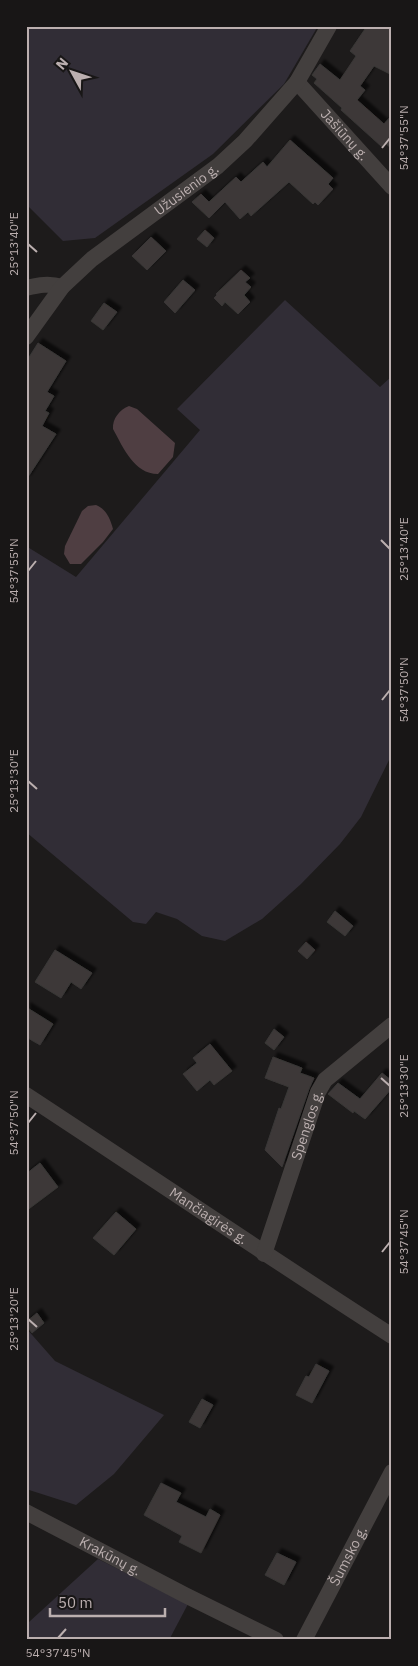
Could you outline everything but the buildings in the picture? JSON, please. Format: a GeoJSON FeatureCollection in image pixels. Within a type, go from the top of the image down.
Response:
{"type":"FeatureCollection","features":[{"type":"Feature","properties":{"kind":"street","name":"Užusienio g."},"geometry":{"type":"LineString","coordinates":[[26,337],[62,287],[92,259],[218,166],[261,124],[297,82],[329,26]]}},
{"type":"Feature","properties":{"kind":"street","name":"Jašiūnų g."},"geometry":{"type":"LineString","coordinates":[[297,82],[392,188]]}},
{"type":"Feature","properties":{"kind":"street"},"geometry":{"type":"LineString","coordinates":[[26,288],[52,284],[62,287]]}},
{"type":"Feature","properties":{"kind":"street","name":"Spenglos g."},"geometry":{"type":"LineString","coordinates":[[264,1254],[318,1092],[336,1070],[392,1025]]}},
{"type":"Feature","properties":{"kind":"street","name":"Mančiagirės g."},"geometry":{"type":"LineString","coordinates":[[29,1102],[205,1213],[264,1254],[392,1336]]}},
{"type":"Feature","properties":{"kind":"street","name":"Šumsko g."},"geometry":{"type":"LineString","coordinates":[[304,1640],[392,1472]]}},
{"type":"Feature","properties":{"kind":"street","name":"Krakūnų g."},"geometry":{"type":"LineString","coordinates":[[26,1512],[185,1596],[276,1640]]}},
{"type":"Feature","properties":{"kind":"shaded area"},"geometry":{"type":"Polygon","coordinates":[[[26,26],[318,26],[284,84],[213,154],[95,238],[63,241],[26,204],[26,26]]]}},
{"type":"Feature","properties":{"kind":"shaded area"},"geometry":{"type":"Polygon","coordinates":[[[285,300],[380,387],[392,376],[392,754],[361,817],[340,844],[301,884],[262,919],[225,941],[202,936],[177,919],[156,912],[146,924],[133,922],[26,832],[26,546],[76,577],[200,430],[177,409],[285,300]]]}},
{"type":"Feature","properties":{"kind":"shaded area"},"geometry":{"type":"Polygon","coordinates":[[[129,406],[137,409],[175,443],[173,457],[158,474],[142,470],[136,465],[125,451],[113,429],[117,415],[129,406]]]}},
{"type":"Feature","properties":{"kind":"shaded area"},"geometry":{"type":"Polygon","coordinates":[[[96,505],[107,514],[113,529],[81,564],[70,564],[64,554],[65,546],[82,511],[88,506],[96,505]]]}},
{"type":"Feature","properties":{"kind":"shaded area"},"geometry":{"type":"Polygon","coordinates":[[[26,1328],[55,1361],[164,1415],[114,1474],[76,1505],[26,1489],[26,1328]]]}},
{"type":"Feature","properties":{"kind":"shaded area"},"geometry":{"type":"Polygon","coordinates":[[[98,1559],[188,1604],[169,1640],[26,1640],[26,1621],[29,1622],[98,1559]]]}}]}
